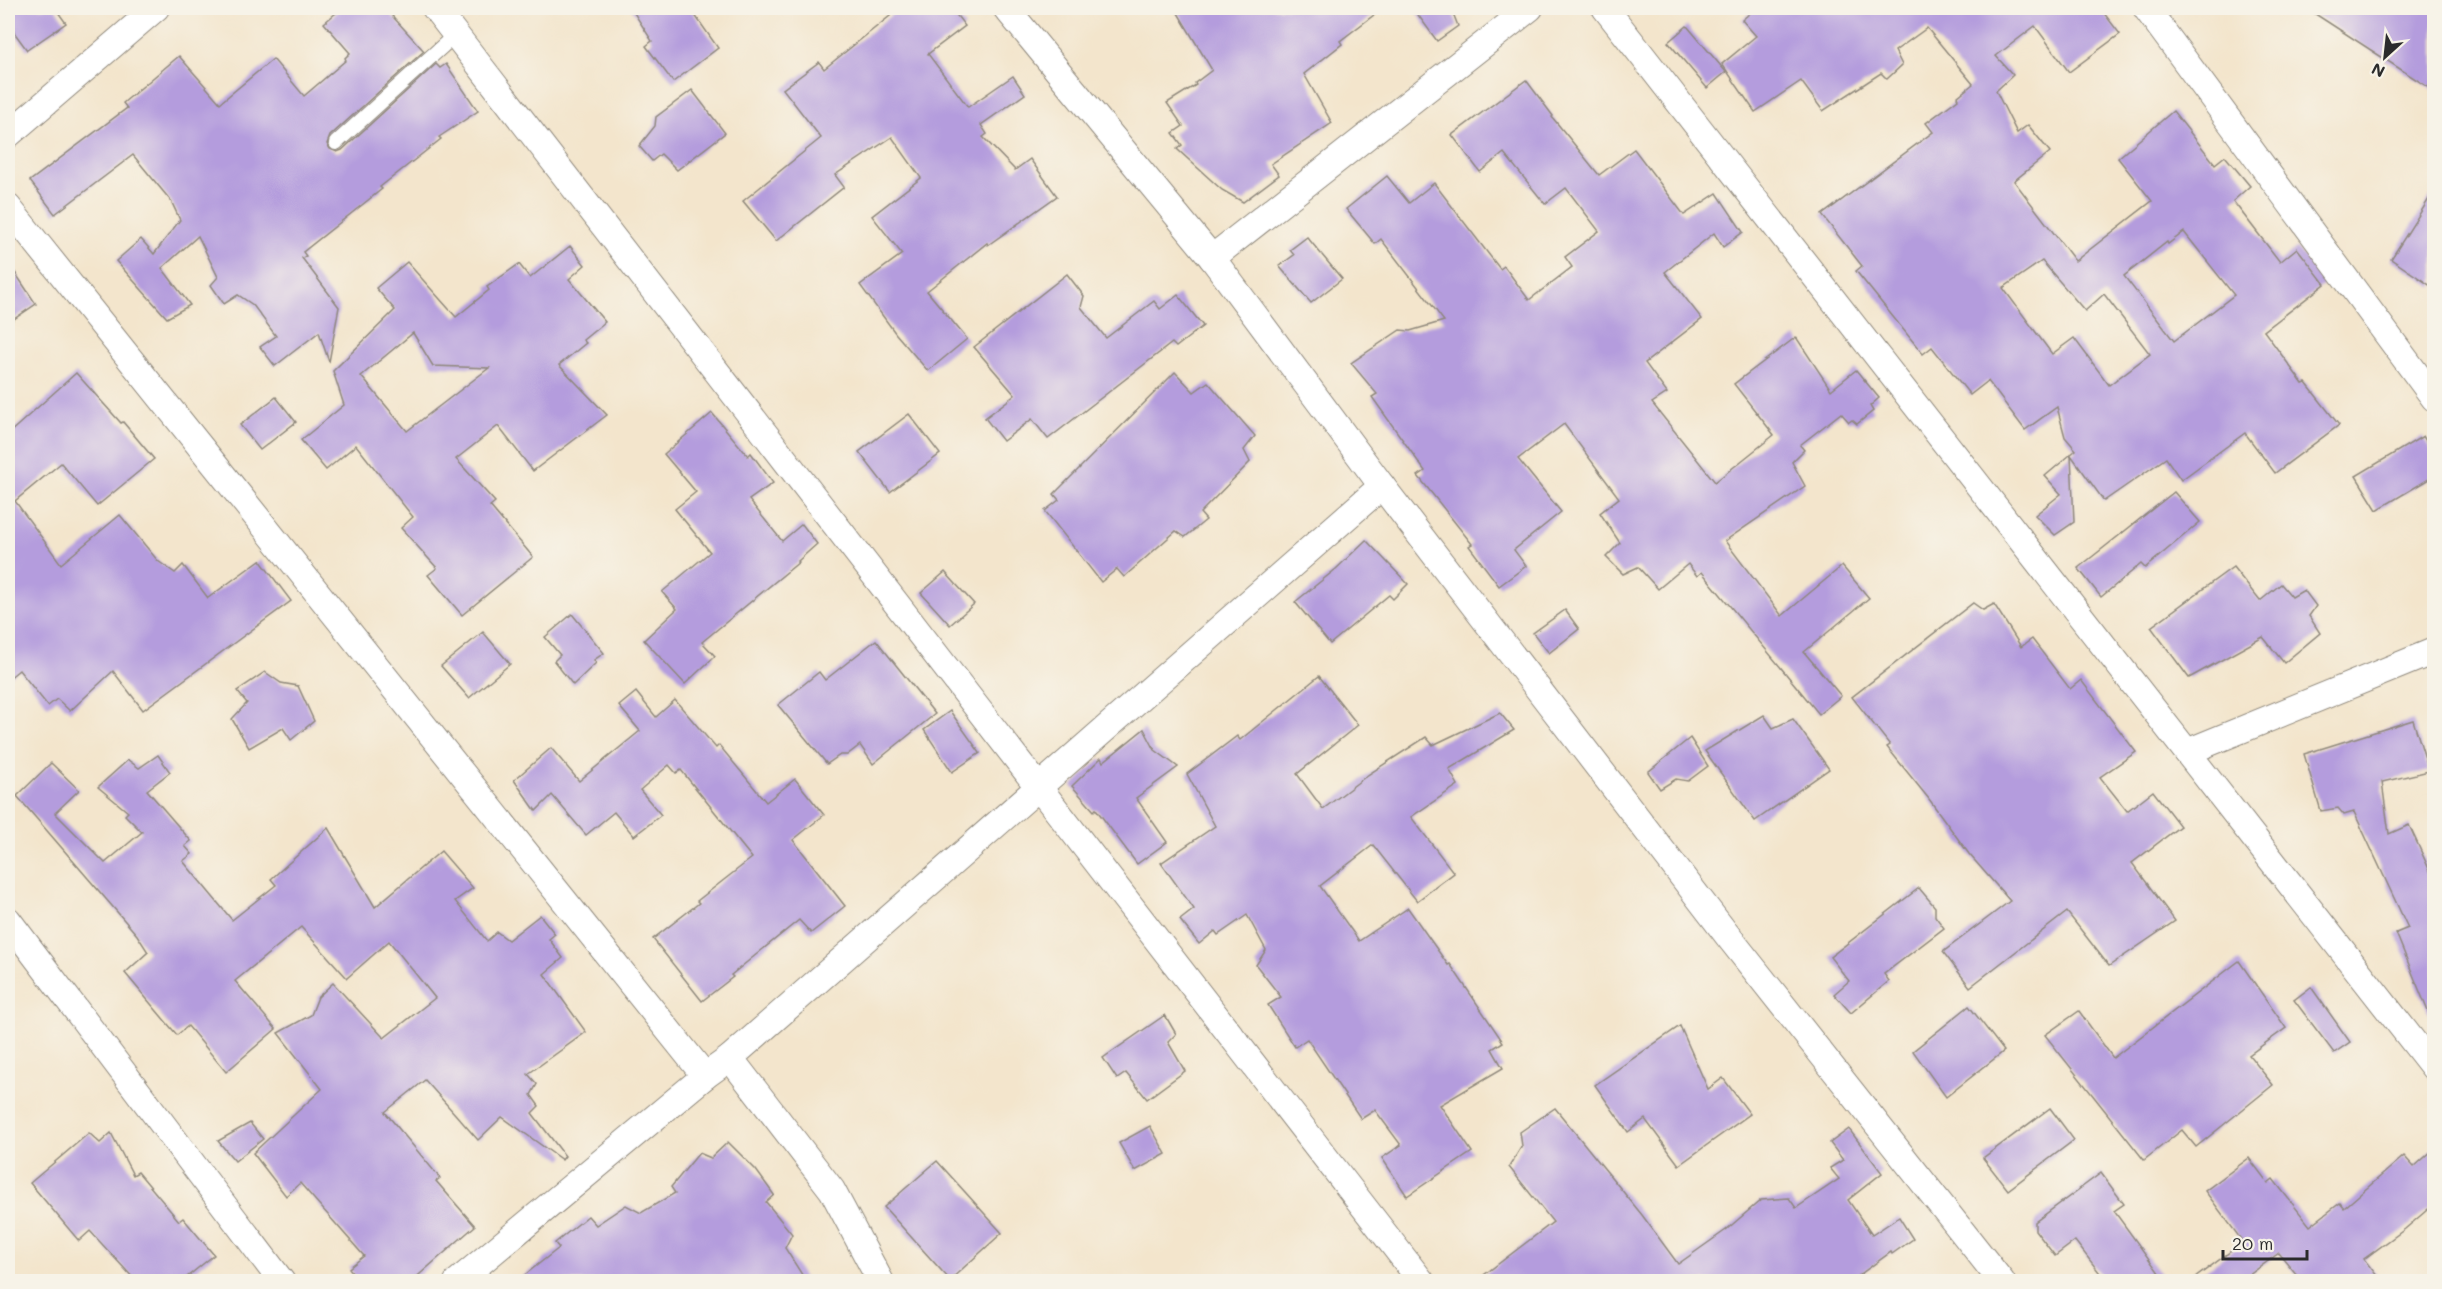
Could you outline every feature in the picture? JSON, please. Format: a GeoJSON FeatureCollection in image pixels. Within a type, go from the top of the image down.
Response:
{"type":"FeatureCollection","features":[{"type":"Feature","properties":{"kind":"street"},"geometry":{"type":"LineString","coordinates":[[8,135],[156,8]]}},
{"type":"Feature","properties":{"kind":"street"},"geometry":{"type":"LineString","coordinates":[[435,8],[1422,1281]]}},
{"type":"Feature","properties":{"kind":"street"},"geometry":{"type":"LineString","coordinates":[[1006,8],[1212,258],[1382,486],[1728,936],[2001,1281]]}},
{"type":"Feature","properties":{"kind":"street"},"geometry":{"type":"LineString","coordinates":[[1212,258],[1530,8]]}},
{"type":"Feature","properties":{"kind":"street"},"geometry":{"type":"LineString","coordinates":[[1605,8],[2434,1068]]}},
{"type":"Feature","properties":{"kind":"street"},"geometry":{"type":"LineString","coordinates":[[2146,8],[2434,398]]}},
{"type":"Feature","properties":{"kind":"street"},"geometry":{"type":"LineString","coordinates":[[8,207],[705,1076]]}},
{"type":"Feature","properties":{"kind":"street"},"geometry":{"type":"LineString","coordinates":[[458,1281],[705,1076],[730,1058],[1382,486]]}},
{"type":"Feature","properties":{"kind":"street"},"geometry":{"type":"LineString","coordinates":[[2187,752],[2434,651]]}},
{"type":"Feature","properties":{"kind":"street"},"geometry":{"type":"LineString","coordinates":[[8,920],[282,1281]]}},
{"type":"Feature","properties":{"kind":"street"},"geometry":{"type":"LineString","coordinates":[[730,1058],[832,1190],[881,1281]]}},
{"type":"Feature","properties":{"kind":"lane"},"geometry":{"type":"LineString","coordinates":[[336,143],[456,34]]}},
{"type":"Feature","properties":{"kind":"building"},"geometry":{"type":"Polygon","coordinates":[[[8,8],[55,8],[66,23],[27,50],[8,24],[8,8]]]}},
{"type":"Feature","properties":{"kind":"building"},"geometry":{"type":"Polygon","coordinates":[[[342,8],[385,8],[424,51],[330,136],[327,144],[330,149],[337,152],[342,150],[436,64],[440,68],[446,64],[478,111],[439,137],[441,139],[380,187],[382,189],[303,252],[306,256],[302,258],[339,307],[329,362],[319,332],[275,366],[260,347],[276,336],[253,305],[238,295],[224,304],[211,285],[218,277],[198,236],[162,268],[190,305],[167,318],[116,261],[141,239],[154,254],[180,220],[171,201],[133,155],[55,214],[30,181],[127,108],[123,103],[179,56],[220,103],[273,59],[304,96],[346,60],[345,58],[350,53],[324,23],[342,8]]]}},
{"type":"Feature","properties":{"kind":"building"},"geometry":{"type":"Polygon","coordinates":[[[631,8],[690,8],[718,48],[673,82],[646,46],[652,41],[631,8]]]}},
{"type":"Feature","properties":{"kind":"building"},"geometry":{"type":"Polygon","coordinates":[[[900,8],[951,8],[965,26],[928,54],[968,107],[1013,76],[1025,94],[981,125],[987,134],[983,137],[1015,170],[1030,159],[1057,196],[988,245],[987,243],[927,291],[967,339],[928,371],[896,334],[860,285],[902,254],[872,216],[921,178],[892,137],[835,175],[844,187],[776,241],[743,201],[821,138],[783,89],[819,62],[824,69],[900,8]]]}},
{"type":"Feature","properties":{"kind":"building"},"geometry":{"type":"Polygon","coordinates":[[[1175,8],[1383,8],[1340,41],[1342,44],[1304,74],[1332,123],[1271,164],[1279,175],[1243,202],[1222,190],[1177,149],[1182,145],[1173,133],[1183,126],[1167,103],[1196,85],[1195,83],[1212,70],[1175,8]]]}},
{"type":"Feature","properties":{"kind":"building"},"geometry":{"type":"Polygon","coordinates":[[[1413,8],[1451,8],[1458,26],[1437,41],[1413,8]]]}},
{"type":"Feature","properties":{"kind":"building"},"geometry":{"type":"Polygon","coordinates":[[[1756,8],[2100,8],[2120,34],[2069,72],[2035,26],[1996,56],[2013,75],[1996,91],[2017,133],[2028,125],[2050,152],[2014,181],[2075,261],[2152,201],[2118,158],[2173,111],[2215,164],[2225,156],[2250,186],[2233,201],[2280,262],[2297,248],[2325,284],[2264,331],[2303,384],[2306,383],[2339,425],[2275,473],[2245,433],[2181,480],[2166,458],[2104,501],[2071,455],[2074,522],[2055,535],[2035,515],[2061,494],[2045,476],[2076,450],[2065,437],[2057,407],[2025,430],[1988,381],[1970,395],[1932,347],[1923,354],[1856,271],[1862,266],[1822,215],[1933,132],[1926,123],[1958,99],[1957,97],[1973,84],[1927,28],[1895,51],[1902,65],[1887,79],[1881,73],[1823,111],[1801,81],[1755,112],[1722,64],[1756,36],[1742,20],[1756,8]],[[2184,232],[2168,244],[2167,242],[2124,276],[2174,341],[2234,295],[2184,232]],[[2042,261],[2003,288],[2052,354],[2074,338],[2109,385],[2150,354],[2104,294],[2085,311],[2042,261]]]}},
{"type":"Feature","properties":{"kind":"building"},"geometry":{"type":"Polygon","coordinates":[[[2306,8],[2434,8],[2434,91],[2306,8]]]}},
{"type":"Feature","properties":{"kind":"building"},"geometry":{"type":"Polygon","coordinates":[[[1687,26],[1726,72],[1707,88],[1668,42],[1687,26]]]}},
{"type":"Feature","properties":{"kind":"building"},"geometry":{"type":"Polygon","coordinates":[[[1526,80],[1552,117],[1599,175],[1634,149],[1684,215],[1717,193],[1743,232],[1723,247],[1714,233],[1665,272],[1702,319],[1645,363],[1667,393],[1652,403],[1715,482],[1774,435],[1734,384],[1796,337],[1831,390],[1856,370],[1879,398],[1870,406],[1873,411],[1857,424],[1852,420],[1849,422],[1841,413],[1800,445],[1804,450],[1792,462],[1805,486],[1725,541],[1782,616],[1842,566],[1869,598],[1804,652],[1841,696],[1819,714],[1702,572],[1697,576],[1688,564],[1658,589],[1638,567],[1623,574],[1606,557],[1620,543],[1600,513],[1619,498],[1564,424],[1518,459],[1561,512],[1514,550],[1526,566],[1499,586],[1469,546],[1472,544],[1418,476],[1425,471],[1372,397],[1377,394],[1351,363],[1400,330],[1410,331],[1444,321],[1381,239],[1375,244],[1346,209],[1387,176],[1409,203],[1434,183],[1500,269],[1504,266],[1529,300],[1572,267],[1565,257],[1599,231],[1566,188],[1545,204],[1504,153],[1480,172],[1452,135],[1526,80]]]}},
{"type":"Feature","properties":{"kind":"building"},"geometry":{"type":"Polygon","coordinates":[[[692,90],[725,133],[677,170],[661,154],[652,161],[639,146],[655,126],[656,117],[692,90]]]}},
{"type":"Feature","properties":{"kind":"building"},"geometry":{"type":"Polygon","coordinates":[[[2434,191],[2434,288],[2391,259],[2434,191]]]}},
{"type":"Feature","properties":{"kind":"building"},"geometry":{"type":"Polygon","coordinates":[[[1307,237],[1342,279],[1311,303],[1279,266],[1294,255],[1290,250],[1307,237]]]}},
{"type":"Feature","properties":{"kind":"building"},"geometry":{"type":"Polygon","coordinates":[[[570,246],[585,265],[569,279],[605,322],[583,340],[586,343],[559,365],[607,415],[533,471],[498,426],[456,459],[495,502],[490,506],[533,557],[462,615],[428,575],[437,568],[401,528],[413,517],[356,445],[326,470],[301,440],[344,405],[333,371],[395,310],[376,288],[407,262],[456,317],[489,290],[487,287],[519,264],[530,278],[570,246]],[[413,333],[361,376],[407,431],[489,368],[433,366],[413,333]]]}},
{"type":"Feature","properties":{"kind":"building"},"geometry":{"type":"Polygon","coordinates":[[[8,262],[36,304],[8,323],[8,262]]]}},
{"type":"Feature","properties":{"kind":"building"},"geometry":{"type":"Polygon","coordinates":[[[1067,274],[1084,296],[1081,307],[1106,338],[1154,301],[1160,309],[1178,295],[1203,326],[1176,347],[1172,343],[1048,439],[1032,419],[1003,441],[985,418],[1015,395],[974,347],[1067,274]]]}},
{"type":"Feature","properties":{"kind":"building"},"geometry":{"type":"Polygon","coordinates":[[[1175,372],[1194,392],[1208,382],[1255,436],[1244,450],[1250,462],[1200,513],[1206,520],[1185,537],[1176,531],[1124,577],[1117,569],[1101,582],[1045,511],[1059,500],[1054,494],[1175,372]]]}},
{"type":"Feature","properties":{"kind":"building"},"geometry":{"type":"Polygon","coordinates":[[[76,373],[121,423],[123,422],[154,459],[97,506],[61,463],[15,501],[61,564],[120,515],[158,561],[175,573],[183,565],[208,598],[260,560],[291,601],[143,710],[113,671],[70,711],[57,699],[48,706],[19,670],[8,679],[8,434],[76,373]]]}},
{"type":"Feature","properties":{"kind":"building"},"geometry":{"type":"Polygon","coordinates":[[[276,397],[296,422],[260,450],[240,425],[276,397]]]}},
{"type":"Feature","properties":{"kind":"building"},"geometry":{"type":"Polygon","coordinates":[[[712,413],[748,456],[751,453],[773,483],[749,500],[782,541],[802,524],[817,544],[799,562],[702,642],[715,656],[685,684],[644,640],[677,609],[662,592],[710,552],[675,509],[696,492],[664,454],[712,413]]]}},
{"type":"Feature","properties":{"kind":"building"},"geometry":{"type":"Polygon","coordinates":[[[909,414],[940,454],[890,492],[859,452],[909,414]]]}},
{"type":"Feature","properties":{"kind":"building"},"geometry":{"type":"Polygon","coordinates":[[[2423,436],[2434,454],[2434,476],[2377,510],[2356,476],[2423,436]]]}},
{"type":"Feature","properties":{"kind":"building"},"geometry":{"type":"Polygon","coordinates":[[[2174,492],[2200,522],[2145,568],[2141,564],[2101,597],[2078,568],[2174,492]]]}},
{"type":"Feature","properties":{"kind":"building"},"geometry":{"type":"Polygon","coordinates":[[[1366,540],[1408,584],[1393,599],[1389,595],[1330,644],[1295,602],[1336,569],[1366,540]]]}},
{"type":"Feature","properties":{"kind":"building"},"geometry":{"type":"Polygon","coordinates":[[[2233,567],[2260,601],[2281,584],[2292,597],[2304,590],[2316,606],[2309,616],[2320,633],[2284,663],[2263,637],[2189,678],[2151,627],[2233,567]]]}},
{"type":"Feature","properties":{"kind":"building"},"geometry":{"type":"Polygon","coordinates":[[[945,572],[974,604],[950,625],[921,593],[945,572]]]}},
{"type":"Feature","properties":{"kind":"building"},"geometry":{"type":"Polygon","coordinates":[[[1973,603],[1983,610],[1994,604],[2021,647],[2032,639],[2070,689],[2081,680],[2136,752],[2100,777],[2127,811],[2153,791],[2180,826],[2132,863],[2175,921],[2109,966],[2067,912],[1970,987],[1943,952],[2010,901],[1969,854],[1887,747],[1890,745],[1852,697],[1973,603]]]}},
{"type":"Feature","properties":{"kind":"building"},"geometry":{"type":"Polygon","coordinates":[[[1565,610],[1579,629],[1549,653],[1533,633],[1565,610]]]}},
{"type":"Feature","properties":{"kind":"building"},"geometry":{"type":"Polygon","coordinates":[[[572,614],[604,653],[594,660],[596,663],[573,685],[554,661],[560,655],[545,637],[572,614]]]}},
{"type":"Feature","properties":{"kind":"building"},"geometry":{"type":"Polygon","coordinates":[[[483,632],[510,664],[469,698],[441,666],[483,632]]]}},
{"type":"Feature","properties":{"kind":"building"},"geometry":{"type":"Polygon","coordinates":[[[876,640],[935,714],[873,764],[860,745],[847,755],[840,755],[827,764],[778,705],[819,672],[825,680],[876,640]]]}},
{"type":"Feature","properties":{"kind":"building"},"geometry":{"type":"Polygon","coordinates":[[[265,672],[281,683],[298,686],[314,721],[291,740],[283,728],[249,748],[232,719],[247,703],[237,691],[265,672]]]}},
{"type":"Feature","properties":{"kind":"building"},"geometry":{"type":"Polygon","coordinates":[[[1319,676],[1358,725],[1297,774],[1323,809],[1369,774],[1426,737],[1433,745],[1500,713],[1514,730],[1449,769],[1458,785],[1411,817],[1454,873],[1417,901],[1373,845],[1320,886],[1359,941],[1408,908],[1448,965],[1450,964],[1503,1042],[1492,1049],[1503,1068],[1440,1105],[1472,1152],[1407,1196],[1382,1158],[1401,1145],[1375,1110],[1361,1119],[1307,1039],[1295,1047],[1268,1005],[1281,997],[1256,965],[1266,950],[1247,915],[1218,935],[1215,931],[1199,944],[1180,920],[1194,909],[1161,863],[1215,826],[1187,774],[1237,736],[1240,740],[1319,676]]]}},
{"type":"Feature","properties":{"kind":"building"},"geometry":{"type":"Polygon","coordinates":[[[636,692],[656,717],[675,700],[716,748],[719,745],[766,802],[795,779],[824,815],[793,840],[845,906],[811,933],[799,920],[702,1001],[653,939],[752,858],[681,770],[676,773],[669,765],[640,790],[661,815],[634,836],[614,812],[586,835],[552,795],[536,811],[514,780],[551,748],[579,781],[640,731],[619,706],[636,692]]]}},
{"type":"Feature","properties":{"kind":"building"},"geometry":{"type":"Polygon","coordinates":[[[950,711],[980,753],[952,772],[924,730],[950,711]]]}},
{"type":"Feature","properties":{"kind":"building"},"geometry":{"type":"Polygon","coordinates":[[[1764,715],[1773,728],[1793,719],[1829,769],[1755,821],[1705,751],[1764,715]]]}},
{"type":"Feature","properties":{"kind":"building"},"geometry":{"type":"Polygon","coordinates":[[[2413,720],[2429,771],[2382,782],[2389,834],[2409,825],[2434,880],[2434,1026],[2396,933],[2408,928],[2354,812],[2344,815],[2338,808],[2321,811],[2304,754],[2413,720]]]}},
{"type":"Feature","properties":{"kind":"building"},"geometry":{"type":"Polygon","coordinates":[[[1144,729],[1155,750],[1178,767],[1136,798],[1167,842],[1137,864],[1096,809],[1094,811],[1072,786],[1101,758],[1103,762],[1144,729]]]}},
{"type":"Feature","properties":{"kind":"building"},"geometry":{"type":"Polygon","coordinates":[[[1690,738],[1708,766],[1688,781],[1676,779],[1660,789],[1648,772],[1690,738]]]}},
{"type":"Feature","properties":{"kind":"building"},"geometry":{"type":"Polygon","coordinates":[[[158,755],[170,772],[147,790],[191,841],[185,846],[192,854],[183,861],[232,920],[276,885],[271,879],[328,828],[375,907],[441,851],[473,888],[455,901],[487,941],[497,932],[508,940],[540,915],[555,934],[549,939],[563,958],[544,974],[586,1032],[528,1074],[537,1084],[531,1095],[539,1106],[532,1113],[565,1156],[562,1160],[502,1117],[478,1140],[425,1080],[385,1112],[440,1178],[436,1181],[475,1226],[412,1281],[359,1281],[349,1268],[364,1256],[300,1183],[286,1196],[253,1153],[322,1089],[278,1033],[311,1015],[318,997],[333,983],[384,1038],[435,998],[389,941],[347,978],[301,927],[235,981],[276,1029],[226,1072],[188,1026],[177,1035],[125,973],[148,952],[137,935],[17,796],[51,763],[79,790],[55,813],[105,863],[142,832],[125,815],[128,812],[98,787],[128,760],[139,768],[158,755]]]}},
{"type":"Feature","properties":{"kind":"building"},"geometry":{"type":"Polygon","coordinates":[[[1919,888],[1935,907],[1935,916],[1944,928],[1884,974],[1889,981],[1851,1013],[1834,994],[1849,981],[1830,957],[1919,888]]]}},
{"type":"Feature","properties":{"kind":"building"},"geometry":{"type":"Polygon","coordinates":[[[2239,961],[2286,1028],[2249,1055],[2273,1085],[2196,1147],[2182,1130],[2144,1160],[2045,1035],[2079,1011],[2113,1058],[2239,961]]]}},
{"type":"Feature","properties":{"kind":"building"},"geometry":{"type":"Polygon","coordinates":[[[2311,987],[2350,1042],[2334,1053],[2294,1000],[2311,987]]]}},
{"type":"Feature","properties":{"kind":"building"},"geometry":{"type":"Polygon","coordinates":[[[1969,1006],[2004,1051],[1946,1097],[1913,1051],[1969,1006]]]}},
{"type":"Feature","properties":{"kind":"building"},"geometry":{"type":"Polygon","coordinates":[[[1165,1015],[1176,1034],[1168,1042],[1185,1071],[1147,1099],[1126,1073],[1117,1079],[1103,1058],[1165,1015]]]}},
{"type":"Feature","properties":{"kind":"building"},"geometry":{"type":"Polygon","coordinates":[[[1680,1026],[1708,1089],[1723,1078],[1750,1114],[1679,1165],[1645,1119],[1628,1132],[1595,1085],[1680,1026]]]}},
{"type":"Feature","properties":{"kind":"building"},"geometry":{"type":"Polygon","coordinates":[[[1555,1108],[1642,1215],[1678,1264],[1726,1230],[1761,1200],[1789,1198],[1796,1208],[1839,1179],[1830,1168],[1843,1160],[1830,1143],[1849,1129],[1882,1173],[1848,1200],[1872,1235],[1899,1217],[1913,1239],[1851,1281],[1476,1281],[1553,1222],[1509,1167],[1522,1146],[1520,1132],[1555,1108]]]}},
{"type":"Feature","properties":{"kind":"building"},"geometry":{"type":"Polygon","coordinates":[[[2050,1108],[2074,1140],[2008,1190],[1983,1158],[2050,1108]]]}},
{"type":"Feature","properties":{"kind":"building"},"geometry":{"type":"Polygon","coordinates":[[[250,1123],[263,1139],[235,1161],[218,1141],[250,1123]]]}},
{"type":"Feature","properties":{"kind":"building"},"geometry":{"type":"Polygon","coordinates":[[[1150,1126],[1166,1154],[1135,1171],[1119,1143],[1150,1126]]]}},
{"type":"Feature","properties":{"kind":"building"},"geometry":{"type":"Polygon","coordinates":[[[89,1133],[100,1143],[111,1133],[133,1175],[138,1172],[179,1221],[183,1218],[214,1255],[182,1281],[136,1281],[90,1231],[79,1241],[30,1183],[89,1133]]]}},
{"type":"Feature","properties":{"kind":"building"},"geometry":{"type":"Polygon","coordinates":[[[728,1142],[756,1170],[774,1195],[766,1202],[792,1234],[785,1248],[806,1281],[517,1281],[559,1248],[555,1243],[588,1216],[596,1225],[626,1205],[641,1213],[675,1193],[671,1187],[699,1153],[711,1158],[728,1142]]]}},
{"type":"Feature","properties":{"kind":"building"},"geometry":{"type":"Polygon","coordinates":[[[2434,1149],[2434,1204],[2364,1259],[2381,1281],[2302,1281],[2279,1253],[2241,1281],[2191,1281],[2243,1242],[2205,1191],[2249,1158],[2268,1183],[2273,1179],[2310,1226],[2340,1203],[2344,1208],[2404,1156],[2414,1167],[2434,1149]]]}},
{"type":"Feature","properties":{"kind":"building"},"geometry":{"type":"Polygon","coordinates":[[[937,1161],[1002,1233],[950,1280],[884,1207],[937,1161]]]}},
{"type":"Feature","properties":{"kind":"building"},"geometry":{"type":"Polygon","coordinates":[[[2101,1173],[2124,1204],[2114,1211],[2165,1281],[2106,1281],[2075,1241],[2055,1256],[2035,1230],[2035,1222],[2101,1173]]]}}]}
